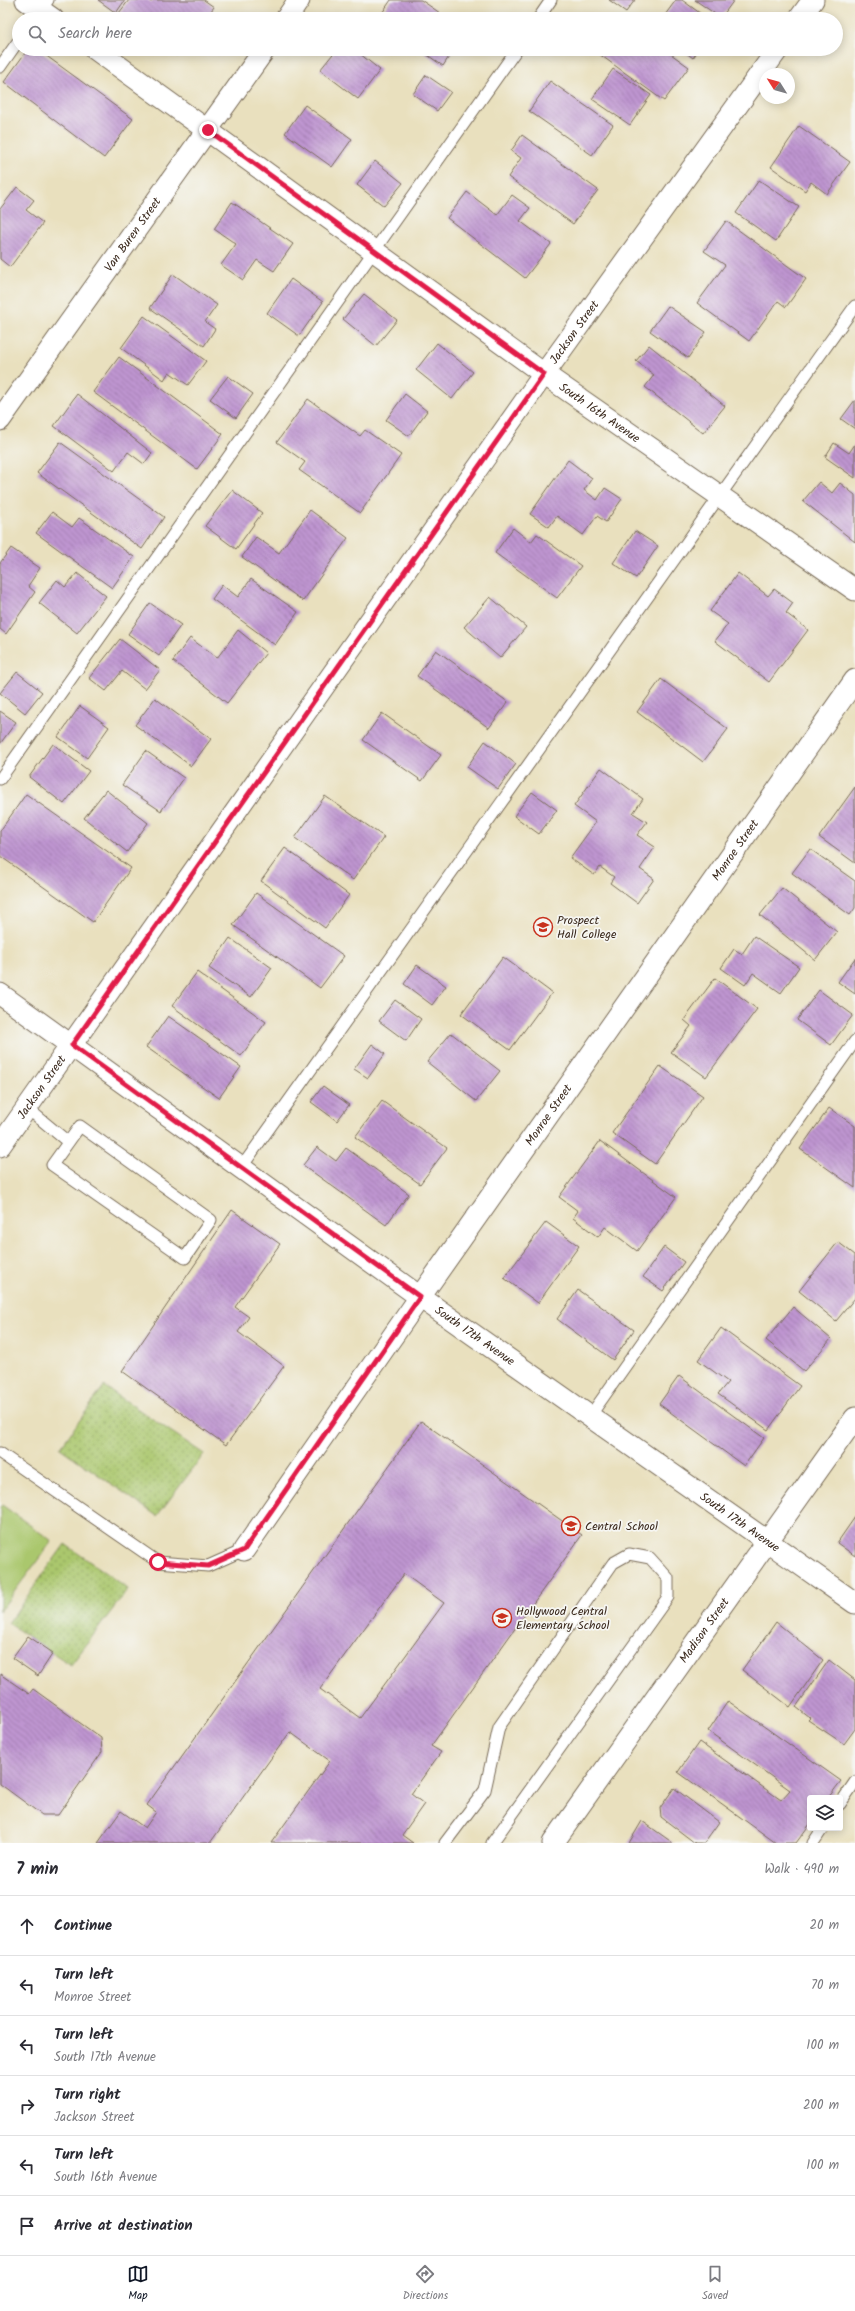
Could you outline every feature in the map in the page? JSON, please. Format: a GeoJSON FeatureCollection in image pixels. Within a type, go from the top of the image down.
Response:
{"type":"FeatureCollection","features":[{"type":"Feature","properties":{"kind":"street"},"geometry":{"type":"LineString","coordinates":[[291,12],[299,0]]}},
{"type":"Feature","properties":{"kind":"street"},"geometry":{"type":"LineString","coordinates":[[804,12],[813,0]]}},
{"type":"Feature","properties":{"kind":"street","name":"South 16th Avenue"},"geometry":{"type":"LineString","coordinates":[[105,56],[544,374],[855,590]]}},
{"type":"Feature","properties":{"kind":"street","name":"Van Buren Street"},"geometry":{"type":"LineString","coordinates":[[0,420],[260,56]]}},
{"type":"Feature","properties":{"kind":"street","name":"Jackson Street"},"geometry":{"type":"LineString","coordinates":[[0,1146],[544,374],[773,56]]}},
{"type":"Feature","properties":{"kind":"street","name":"Monroe Street"},"geometry":{"type":"LineString","coordinates":[[244,1550],[420,1297],[855,680]]}},
{"type":"Feature","properties":{"kind":"street","name":"South 17th Avenue"},"geometry":{"type":"LineString","coordinates":[[0,994],[420,1297],[855,1603]]}},
{"type":"Feature","properties":{"kind":"street","name":"Madison Street"},"geometry":{"type":"LineString","coordinates":[[553,1843],[855,1418]]}},
{"type":"Feature","properties":{"kind":"lane"},"geometry":{"type":"LineString","coordinates":[[543,12],[551,0]]}},
{"type":"Feature","properties":{"kind":"lane"},"geometry":{"type":"LineString","coordinates":[[0,67],[12,50]]}},
{"type":"Feature","properties":{"kind":"lane"},"geometry":{"type":"LineString","coordinates":[[0,779],[511,56]]}},
{"type":"Feature","properties":{"kind":"lane"},"geometry":{"type":"LineString","coordinates":[[241,1168],[855,306]]}},
{"type":"Feature","properties":{"kind":"lane"},"geometry":{"type":"LineString","coordinates":[[590,1416],[855,1041]]}},
{"type":"Feature","properties":{"kind":"lane"},"geometry":{"type":"LineString","coordinates":[[27,1108],[68,1142]]}},
{"type":"Feature","properties":{"kind":"lane"},"geometry":{"type":"LineString","coordinates":[[80,1126],[211,1220],[185,1258],[52,1165],[68,1142],[80,1126]]}},
{"type":"Feature","properties":{"kind":"lane"},"geometry":{"type":"LineString","coordinates":[[0,1453],[158,1562],[208,1566],[244,1550]]}},
{"type":"Feature","properties":{"kind":"lane"},"geometry":{"type":"LineString","coordinates":[[444,1843],[485,1790],[499,1727],[614,1563],[629,1554],[650,1558],[668,1578],[668,1597],[492,1843]]}},
{"type":"Feature","properties":{"kind":"lane"},"geometry":{"type":"LineString","coordinates":[[843,1800],[855,1782]]}},
{"type":"Feature","properties":{"kind":"lane"},"geometry":{"type":"LineString","coordinates":[[813,1843],[821,1831]]}},
{"type":"Feature","properties":{"kind":"green space"},"geometry":{"type":"Polygon","coordinates":[[[104,1386],[204,1454],[157,1516],[60,1448],[104,1386]]]}},
{"type":"Feature","properties":{"kind":"green space"},"geometry":{"type":"Polygon","coordinates":[[[2,1505],[52,1541],[0,1611],[0,1507],[2,1505]]]}},
{"type":"Feature","properties":{"kind":"green space"},"geometry":{"type":"Polygon","coordinates":[[[65,1544],[128,1589],[71,1665],[8,1623],[65,1544]]]}},
{"type":"Feature","properties":{"kind":"building"},"geometry":{"type":"Polygon","coordinates":[[[98,0],[125,0],[117,12],[98,0]]]}},
{"type":"Feature","properties":{"kind":"building"},"geometry":{"type":"Polygon","coordinates":[[[129,0],[149,0],[151,2],[153,0],[204,0],[214,7],[210,12],[120,12],[129,0]]]}},
{"type":"Feature","properties":{"kind":"building"},"geometry":{"type":"Polygon","coordinates":[[[391,0],[421,0],[439,12],[383,12],[391,0]]]}},
{"type":"Feature","properties":{"kind":"building"},"geometry":{"type":"Polygon","coordinates":[[[609,0],[635,0],[626,12],[609,0]]]}},
{"type":"Feature","properties":{"kind":"building"},"geometry":{"type":"Polygon","coordinates":[[[676,0],[682,0],[698,12],[667,12],[676,0]]]}},
{"type":"Feature","properties":{"kind":"building"},"geometry":{"type":"Polygon","coordinates":[[[695,0],[734,0],[725,12],[712,12],[695,0]]]}},
{"type":"Feature","properties":{"kind":"building"},"geometry":{"type":"Polygon","coordinates":[[[23,56],[47,56],[133,119],[104,158],[4,82],[23,56]]]}},
{"type":"Feature","properties":{"kind":"building"},"geometry":{"type":"Polygon","coordinates":[[[331,56],[363,56],[380,70],[358,99],[320,70],[331,56]]]}},
{"type":"Feature","properties":{"kind":"building"},"geometry":{"type":"Polygon","coordinates":[[[429,56],[449,56],[443,66],[429,56]]]}},
{"type":"Feature","properties":{"kind":"building"},"geometry":{"type":"Polygon","coordinates":[[[602,56],[674,56],[689,67],[664,101],[602,56]]]}},
{"type":"Feature","properties":{"kind":"building"},"geometry":{"type":"Polygon","coordinates":[[[613,69],[651,95],[630,125],[592,99],[613,69]]]}},
{"type":"Feature","properties":{"kind":"building"},"geometry":{"type":"Polygon","coordinates":[[[426,75],[451,92],[437,111],[413,94],[426,75]]]}},
{"type":"Feature","properties":{"kind":"building"},"geometry":{"type":"Polygon","coordinates":[[[550,81],[613,125],[592,155],[529,111],[550,81]]]}},
{"type":"Feature","properties":{"kind":"building"},"geometry":{"type":"Polygon","coordinates":[[[305,105],[352,139],[332,167],[285,133],[305,105]]]}},
{"type":"Feature","properties":{"kind":"building"},"geometry":{"type":"Polygon","coordinates":[[[799,126],[850,162],[827,194],[811,182],[805,191],[771,167],[799,126]]]}},
{"type":"Feature","properties":{"kind":"building"},"geometry":{"type":"Polygon","coordinates":[[[522,135],[598,190],[573,224],[508,177],[521,158],[511,151],[522,135]]]}},
{"type":"Feature","properties":{"kind":"building"},"geometry":{"type":"Polygon","coordinates":[[[375,161],[403,183],[384,206],[357,185],[375,161]]]}},
{"type":"Feature","properties":{"kind":"building"},"geometry":{"type":"Polygon","coordinates":[[[759,180],[799,207],[776,241],[736,213],[759,180]]]}},
{"type":"Feature","properties":{"kind":"building"},"geometry":{"type":"Polygon","coordinates":[[[17,187],[34,200],[26,210],[43,223],[10,267],[0,259],[0,209],[17,187]]]}},
{"type":"Feature","properties":{"kind":"building"},"geometry":{"type":"Polygon","coordinates":[[[467,192],[497,215],[512,195],[530,208],[520,221],[551,244],[525,278],[447,218],[467,192]]]}},
{"type":"Feature","properties":{"kind":"building"},"geometry":{"type":"Polygon","coordinates":[[[232,202],[293,244],[274,271],[257,260],[243,280],[221,265],[236,244],[214,229],[232,202]]]}},
{"type":"Feature","properties":{"kind":"building"},"geometry":{"type":"Polygon","coordinates":[[[726,221],[806,279],[786,307],[778,301],[749,341],[697,303],[725,265],[704,251],[726,221]]]}},
{"type":"Feature","properties":{"kind":"building"},"geometry":{"type":"Polygon","coordinates":[[[173,274],[217,305],[205,322],[215,329],[204,346],[150,308],[173,274]]]}},
{"type":"Feature","properties":{"kind":"building"},"geometry":{"type":"Polygon","coordinates":[[[291,279],[323,302],[299,336],[267,313],[291,279]]]}},
{"type":"Feature","properties":{"kind":"building"},"geometry":{"type":"Polygon","coordinates":[[[364,294],[397,320],[376,346],[343,319],[364,294]]]}},
{"type":"Feature","properties":{"kind":"building"},"geometry":{"type":"Polygon","coordinates":[[[668,306],[706,332],[688,358],[650,331],[668,306]]]}},
{"type":"Feature","properties":{"kind":"building"},"geometry":{"type":"Polygon","coordinates":[[[144,316],[206,361],[188,385],[169,372],[164,380],[121,348],[144,316]]]}},
{"type":"Feature","properties":{"kind":"building"},"geometry":{"type":"Polygon","coordinates":[[[437,343],[473,372],[452,399],[416,370],[437,343]]]}},
{"type":"Feature","properties":{"kind":"building"},"geometry":{"type":"Polygon","coordinates":[[[649,345],[725,406],[703,433],[645,387],[654,375],[636,361],[649,345]]]}},
{"type":"Feature","properties":{"kind":"building"},"geometry":{"type":"Polygon","coordinates":[[[119,357],[223,434],[197,469],[93,392],[119,357]]]}},
{"type":"Feature","properties":{"kind":"building"},"geometry":{"type":"Polygon","coordinates":[[[228,376],[253,394],[236,418],[210,399],[228,376]]]}},
{"type":"Feature","properties":{"kind":"building"},"geometry":{"type":"Polygon","coordinates":[[[77,394],[152,453],[144,464],[128,452],[114,471],[54,426],[77,394]]]}},
{"type":"Feature","properties":{"kind":"building"},"geometry":{"type":"Polygon","coordinates":[[[405,394],[427,411],[409,436],[386,420],[405,394]]]}},
{"type":"Feature","properties":{"kind":"building"},"geometry":{"type":"Polygon","coordinates":[[[308,399],[360,436],[365,430],[401,455],[360,513],[299,470],[305,462],[277,442],[308,399]]]}},
{"type":"Feature","properties":{"kind":"building"},"geometry":{"type":"Polygon","coordinates":[[[855,400],[855,429],[841,419],[855,400]]]}},
{"type":"Feature","properties":{"kind":"building"},"geometry":{"type":"Polygon","coordinates":[[[60,442],[164,517],[142,549],[37,473],[60,442]]]}},
{"type":"Feature","properties":{"kind":"building"},"geometry":{"type":"Polygon","coordinates":[[[834,443],[849,453],[855,444],[855,478],[825,457],[834,443]]]}},
{"type":"Feature","properties":{"kind":"building"},"geometry":{"type":"Polygon","coordinates":[[[568,460],[592,478],[584,490],[597,500],[605,488],[622,499],[606,522],[597,516],[583,535],[557,516],[549,527],[530,514],[568,460]]]}},
{"type":"Feature","properties":{"kind":"building"},"geometry":{"type":"Polygon","coordinates":[[[819,482],[832,493],[840,483],[855,495],[855,542],[803,501],[819,482]]]}},
{"type":"Feature","properties":{"kind":"building"},"geometry":{"type":"Polygon","coordinates":[[[232,490],[262,513],[236,549],[205,526],[232,490]]]}},
{"type":"Feature","properties":{"kind":"building"},"geometry":{"type":"Polygon","coordinates":[[[310,510],[348,538],[303,601],[242,557],[256,537],[279,553],[310,510]]]}},
{"type":"Feature","properties":{"kind":"building"},"geometry":{"type":"Polygon","coordinates":[[[52,512],[72,527],[79,518],[134,557],[112,588],[36,533],[52,512]]]}},
{"type":"Feature","properties":{"kind":"building"},"geometry":{"type":"Polygon","coordinates":[[[513,528],[531,542],[537,534],[581,566],[557,598],[495,553],[513,528]]]}},
{"type":"Feature","properties":{"kind":"building"},"geometry":{"type":"Polygon","coordinates":[[[635,531],[658,546],[636,578],[613,563],[635,531]]]}},
{"type":"Feature","properties":{"kind":"building"},"geometry":{"type":"Polygon","coordinates":[[[11,548],[40,568],[28,586],[35,592],[6,634],[0,629],[0,563],[11,548]]]}},
{"type":"Feature","properties":{"kind":"building"},"geometry":{"type":"Polygon","coordinates":[[[77,573],[106,596],[77,633],[39,603],[57,580],[65,587],[77,573]]]}},
{"type":"Feature","properties":{"kind":"building"},"geometry":{"type":"Polygon","coordinates":[[[738,573],[768,596],[774,589],[793,603],[786,613],[808,630],[769,682],[715,641],[728,624],[710,611],[738,573]]]}},
{"type":"Feature","properties":{"kind":"building"},"geometry":{"type":"Polygon","coordinates":[[[251,579],[298,612],[275,645],[212,599],[222,585],[238,597],[251,579]]]}},
{"type":"Feature","properties":{"kind":"building"},"geometry":{"type":"Polygon","coordinates":[[[490,597],[526,627],[500,658],[464,627],[490,597]]]}},
{"type":"Feature","properties":{"kind":"building"},"geometry":{"type":"Polygon","coordinates":[[[150,603],[181,625],[159,656],[128,634],[150,603]]]}},
{"type":"Feature","properties":{"kind":"building"},"geometry":{"type":"Polygon","coordinates":[[[238,630],[266,653],[227,703],[173,661],[190,638],[217,658],[238,630]]]}},
{"type":"Feature","properties":{"kind":"building"},"geometry":{"type":"Polygon","coordinates":[[[120,639],[160,670],[145,689],[122,671],[106,691],[89,678],[120,639]]]}},
{"type":"Feature","properties":{"kind":"building"},"geometry":{"type":"Polygon","coordinates":[[[436,650],[508,702],[489,728],[417,676],[436,650]]]}},
{"type":"Feature","properties":{"kind":"building"},"geometry":{"type":"Polygon","coordinates":[[[17,672],[42,692],[25,713],[0,693],[17,672]]]}},
{"type":"Feature","properties":{"kind":"building"},"geometry":{"type":"Polygon","coordinates":[[[661,679],[728,729],[703,762],[637,712],[661,679]]]}},
{"type":"Feature","properties":{"kind":"building"},"geometry":{"type":"Polygon","coordinates":[[[155,698],[211,739],[191,766],[135,725],[155,698]]]}},
{"type":"Feature","properties":{"kind":"building"},"geometry":{"type":"Polygon","coordinates":[[[80,706],[109,727],[87,758],[58,737],[80,706]]]}},
{"type":"Feature","properties":{"kind":"building"},"geometry":{"type":"Polygon","coordinates":[[[0,711],[16,722],[0,744],[0,711]]]}},
{"type":"Feature","properties":{"kind":"building"},"geometry":{"type":"Polygon","coordinates":[[[382,713],[441,755],[422,781],[363,740],[382,713]]]}},
{"type":"Feature","properties":{"kind":"building"},"geometry":{"type":"Polygon","coordinates":[[[485,741],[516,764],[498,789],[467,767],[485,741]]]}},
{"type":"Feature","properties":{"kind":"building"},"geometry":{"type":"Polygon","coordinates":[[[53,744],[89,771],[64,804],[29,777],[53,744]]]}},
{"type":"Feature","properties":{"kind":"building"},"geometry":{"type":"Polygon","coordinates":[[[146,751],[184,778],[161,811],[122,785],[146,751]]]}},
{"type":"Feature","properties":{"kind":"building"},"geometry":{"type":"Polygon","coordinates":[[[601,768],[643,799],[633,813],[647,822],[637,835],[655,847],[640,869],[654,879],[637,903],[610,883],[614,877],[600,867],[594,875],[570,858],[596,822],[574,806],[601,768]]]}},
{"type":"Feature","properties":{"kind":"building"},"geometry":{"type":"Polygon","coordinates":[[[855,787],[855,863],[819,837],[855,787]]]}},
{"type":"Feature","properties":{"kind":"building"},"geometry":{"type":"Polygon","coordinates":[[[106,790],[148,823],[127,852],[84,818],[106,790]]]}},
{"type":"Feature","properties":{"kind":"building"},"geometry":{"type":"Polygon","coordinates":[[[532,792],[557,810],[539,834],[514,816],[532,792]]]}},
{"type":"Feature","properties":{"kind":"building"},"geometry":{"type":"Polygon","coordinates":[[[26,794],[131,868],[93,922],[0,856],[0,831],[26,794]]]}},
{"type":"Feature","properties":{"kind":"building"},"geometry":{"type":"Polygon","coordinates":[[[325,796],[384,837],[353,880],[295,838],[325,796]]]}},
{"type":"Feature","properties":{"kind":"building"},"geometry":{"type":"Polygon","coordinates":[[[285,848],[349,895],[325,928],[261,881],[285,848]]]}},
{"type":"Feature","properties":{"kind":"building"},"geometry":{"type":"Polygon","coordinates":[[[810,849],[855,881],[855,908],[850,915],[792,873],[810,849]]]}},
{"type":"Feature","properties":{"kind":"building"},"geometry":{"type":"Polygon","coordinates":[[[782,888],[837,932],[815,960],[760,915],[782,888]]]}},
{"type":"Feature","properties":{"kind":"building"},"geometry":{"type":"Polygon","coordinates":[[[256,893],[344,956],[320,988],[233,925],[256,893]]]}},
{"type":"Feature","properties":{"kind":"building"},"geometry":{"type":"Polygon","coordinates":[[[754,936],[799,967],[781,993],[753,973],[745,985],[721,968],[734,949],[742,954],[754,936]]]}},
{"type":"Feature","properties":{"kind":"building"},"geometry":{"type":"Polygon","coordinates":[[[230,938],[272,968],[251,997],[209,968],[230,938]]]}},
{"type":"Feature","properties":{"kind":"building"},"geometry":{"type":"Polygon","coordinates":[[[503,957],[552,993],[510,1050],[461,1014],[503,957]]]}},
{"type":"Feature","properties":{"kind":"building"},"geometry":{"type":"Polygon","coordinates":[[[855,958],[855,994],[838,982],[855,958]]]}},
{"type":"Feature","properties":{"kind":"building"},"geometry":{"type":"Polygon","coordinates":[[[417,965],[446,986],[432,1005],[404,984],[417,965]]]}},
{"type":"Feature","properties":{"kind":"building"},"geometry":{"type":"Polygon","coordinates":[[[197,972],[266,1022],[241,1056],[172,1006],[197,972]]]}},
{"type":"Feature","properties":{"kind":"building"},"geometry":{"type":"Polygon","coordinates":[[[715,978],[757,1009],[706,1077],[671,1052],[691,1026],[684,1020],[715,978]]]}},
{"type":"Feature","properties":{"kind":"building"},"geometry":{"type":"Polygon","coordinates":[[[819,990],[853,1015],[831,1045],[797,1020],[819,990]]]}},
{"type":"Feature","properties":{"kind":"building"},"geometry":{"type":"Polygon","coordinates":[[[395,1000],[421,1019],[406,1041],[379,1021],[395,1000]]]}},
{"type":"Feature","properties":{"kind":"building"},"geometry":{"type":"Polygon","coordinates":[[[168,1016],[241,1067],[219,1098],[146,1047],[168,1016]]]}},
{"type":"Feature","properties":{"kind":"building"},"geometry":{"type":"Polygon","coordinates":[[[451,1033],[500,1071],[476,1101],[427,1062],[451,1033]]]}},
{"type":"Feature","properties":{"kind":"building"},"geometry":{"type":"Polygon","coordinates":[[[372,1044],[385,1054],[368,1078],[354,1069],[372,1044]]]}},
{"type":"Feature","properties":{"kind":"building"},"geometry":{"type":"Polygon","coordinates":[[[660,1066],[703,1096],[655,1164],[612,1133],[660,1066]]]}},
{"type":"Feature","properties":{"kind":"building"},"geometry":{"type":"Polygon","coordinates":[[[323,1086],[349,1105],[337,1121],[311,1102],[323,1086]]]}},
{"type":"Feature","properties":{"kind":"building"},"geometry":{"type":"Polygon","coordinates":[[[382,1101],[447,1148],[420,1184],[355,1137],[382,1101]]]}},
{"type":"Feature","properties":{"kind":"building"},"geometry":{"type":"Polygon","coordinates":[[[829,1108],[855,1126],[855,1188],[800,1149],[829,1108]]]}},
{"type":"Feature","properties":{"kind":"building"},"geometry":{"type":"Polygon","coordinates":[[[600,1141],[676,1197],[637,1251],[605,1227],[598,1237],[573,1218],[578,1211],[559,1197],[600,1141]]]}},
{"type":"Feature","properties":{"kind":"building"},"geometry":{"type":"Polygon","coordinates":[[[317,1147],[336,1161],[346,1148],[409,1194],[386,1225],[303,1165],[317,1147]]]}},
{"type":"Feature","properties":{"kind":"building"},"geometry":{"type":"Polygon","coordinates":[[[232,1210],[280,1244],[235,1307],[249,1317],[238,1332],[284,1366],[226,1445],[122,1371],[232,1210]]]}},
{"type":"Feature","properties":{"kind":"building"},"geometry":{"type":"Polygon","coordinates":[[[546,1222],[579,1246],[538,1303],[504,1278],[546,1222]]]}},
{"type":"Feature","properties":{"kind":"building"},"geometry":{"type":"Polygon","coordinates":[[[838,1242],[855,1255],[855,1298],[836,1321],[799,1291],[838,1242]]]}},
{"type":"Feature","properties":{"kind":"building"},"geometry":{"type":"Polygon","coordinates":[[[664,1247],[684,1262],[663,1291],[643,1277],[664,1247]]]}},
{"type":"Feature","properties":{"kind":"building"},"geometry":{"type":"Polygon","coordinates":[[[578,1290],[634,1330],[613,1360],[557,1319],[578,1290]]]}},
{"type":"Feature","properties":{"kind":"building"},"geometry":{"type":"Polygon","coordinates":[[[793,1307],[831,1339],[804,1371],[766,1340],[793,1307]]]}},
{"type":"Feature","properties":{"kind":"building"},"geometry":{"type":"Polygon","coordinates":[[[721,1328],[800,1386],[768,1430],[718,1394],[728,1382],[698,1360],[721,1328]]]}},
{"type":"Feature","properties":{"kind":"building"},"geometry":{"type":"Polygon","coordinates":[[[679,1376],[764,1438],[744,1466],[659,1404],[679,1376]]]}},
{"type":"Feature","properties":{"kind":"building"},"geometry":{"type":"Polygon","coordinates":[[[421,1421],[582,1535],[431,1746],[441,1752],[411,1794],[424,1804],[402,1835],[413,1843],[271,1843],[330,1761],[290,1732],[210,1843],[98,1843],[121,1811],[145,1828],[156,1812],[147,1805],[421,1421]],[[404,1574],[320,1689],[360,1718],[444,1603],[404,1574]]]}},
{"type":"Feature","properties":{"kind":"building"},"geometry":{"type":"Polygon","coordinates":[[[855,1517],[855,1556],[837,1543],[855,1517]]]}},
{"type":"Feature","properties":{"kind":"building"},"geometry":{"type":"Polygon","coordinates":[[[776,1622],[823,1660],[790,1707],[742,1670],[776,1622]]]}},
{"type":"Feature","properties":{"kind":"building"},"geometry":{"type":"Polygon","coordinates":[[[28,1636],[53,1653],[38,1676],[12,1658],[28,1636]]]}},
{"type":"Feature","properties":{"kind":"building"},"geometry":{"type":"Polygon","coordinates":[[[829,1660],[855,1680],[855,1729],[844,1744],[808,1720],[810,1718],[796,1707],[829,1660]]]}},
{"type":"Feature","properties":{"kind":"building"},"geometry":{"type":"Polygon","coordinates":[[[0,1674],[29,1694],[33,1689],[101,1738],[102,1752],[58,1815],[42,1815],[0,1784],[0,1674]]]}},
{"type":"Feature","properties":{"kind":"building"},"geometry":{"type":"Polygon","coordinates":[[[728,1701],[841,1781],[830,1795],[807,1795],[807,1828],[796,1843],[776,1843],[678,1772],[699,1742],[781,1800],[790,1790],[708,1731],[728,1701]]]}},
{"type":"Feature","properties":{"kind":"building"},"geometry":{"type":"Polygon","coordinates":[[[674,1788],[719,1822],[704,1843],[695,1843],[661,1817],[660,1808],[674,1788]]]}},
{"type":"Feature","properties":{"kind":"building"},"geometry":{"type":"Polygon","coordinates":[[[642,1821],[673,1843],[629,1843],[642,1821]]]}},
{"type":"Feature","properties":{"kind":"place","name":"Prospect Hall College"},"geometry":{"type":"Point","coordinates":[543,927]}},
{"type":"Feature","properties":{"kind":"place","name":"Central School"},"geometry":{"type":"Point","coordinates":[571,1526]}},
{"type":"Feature","properties":{"kind":"place","name":"Hollywood Central Elementary School"},"geometry":{"type":"Point","coordinates":[502,1618]}},
{"type":"Feature","properties":{"kind":"route"},"geometry":{"type":"LineString","coordinates":[[158,1562],[208,1566],[244,1550],[420,1297],[72,1045],[544,374],[208,130]]}}]}
